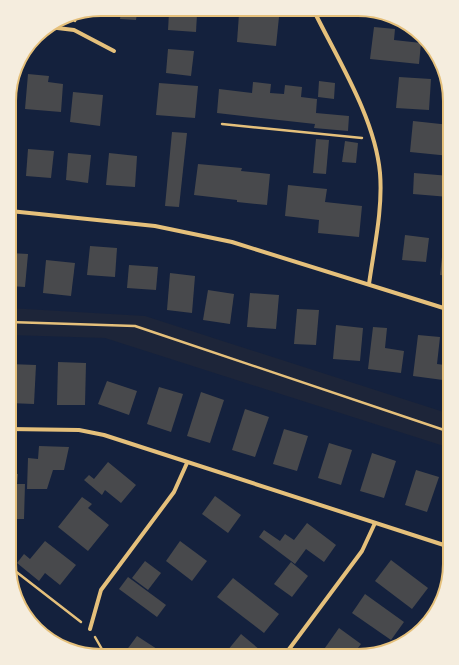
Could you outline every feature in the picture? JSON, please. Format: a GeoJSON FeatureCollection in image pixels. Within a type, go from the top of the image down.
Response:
{"type":"FeatureCollection","features":[{"type":"Feature","properties":{"kind":"street"},"geometry":{"type":"LineString","coordinates":[[316,16],[362,108],[374,139],[380,173],[379,206],[369,284]]}},
{"type":"Feature","properties":{"kind":"street"},"geometry":{"type":"LineString","coordinates":[[58,28],[74,30],[114,51]]}},
{"type":"Feature","properties":{"kind":"street"},"geometry":{"type":"LineString","coordinates":[[16,212],[155,226],[232,242],[443,308]]}},
{"type":"Feature","properties":{"kind":"street"},"geometry":{"type":"LineString","coordinates":[[16,429],[79,430],[104,436],[443,545]]}},
{"type":"Feature","properties":{"kind":"street"},"geometry":{"type":"LineString","coordinates":[[90,629],[101,590],[174,492],[187,463]]}},
{"type":"Feature","properties":{"kind":"street"},"geometry":{"type":"LineString","coordinates":[[289,649],[362,550],[375,523]]}},
{"type":"Feature","properties":{"kind":"path"},"geometry":{"type":"LineString","coordinates":[[222,124],[374,139]]}},
{"type":"Feature","properties":{"kind":"path"},"geometry":{"type":"LineString","coordinates":[[337,135],[337,140]]}},
{"type":"Feature","properties":{"kind":"path"},"geometry":{"type":"LineString","coordinates":[[16,322],[135,326],[443,430]]}},
{"type":"Feature","properties":{"kind":"path"},"geometry":{"type":"LineString","coordinates":[[17,571],[90,629],[102,649]]}},
{"type":"Feature","properties":{"kind":"shaded area"},"geometry":{"type":"Polygon","coordinates":[[[16,308],[145,316],[443,412],[443,446],[105,338],[16,335],[16,308]]]}},
{"type":"Feature","properties":{"kind":"building"},"geometry":{"type":"Polygon","coordinates":[[[120,16],[137,16],[136,20],[120,19],[120,16]]]}},
{"type":"Feature","properties":{"kind":"building"},"geometry":{"type":"Polygon","coordinates":[[[169,16],[197,16],[196,32],[168,30],[169,16]]]}},
{"type":"Feature","properties":{"kind":"building"},"geometry":{"type":"Polygon","coordinates":[[[239,16],[279,17],[276,46],[237,42],[239,16]]]}},
{"type":"Feature","properties":{"kind":"building"},"geometry":{"type":"Polygon","coordinates":[[[374,27],[395,29],[394,40],[421,44],[419,64],[370,59],[374,27]]]}},
{"type":"Feature","properties":{"kind":"building"},"geometry":{"type":"Polygon","coordinates":[[[168,49],[194,51],[191,76],[166,73],[168,49]]]}},
{"type":"Feature","properties":{"kind":"building"},"geometry":{"type":"Polygon","coordinates":[[[28,74],[49,76],[48,82],[63,84],[61,112],[25,109],[28,74]]]}},
{"type":"Feature","properties":{"kind":"building"},"geometry":{"type":"Polygon","coordinates":[[[399,77],[431,79],[429,110],[396,108],[399,77]]]}},
{"type":"Feature","properties":{"kind":"building"},"geometry":{"type":"Polygon","coordinates":[[[319,81],[335,83],[334,99],[318,97],[319,81]]]}},
{"type":"Feature","properties":{"kind":"building"},"geometry":{"type":"Polygon","coordinates":[[[253,82],[271,84],[270,93],[284,94],[285,85],[302,87],[301,97],[317,99],[316,113],[349,116],[348,131],[314,128],[315,124],[217,113],[219,89],[252,93],[253,82]]]}},
{"type":"Feature","properties":{"kind":"building"},"geometry":{"type":"Polygon","coordinates":[[[159,83],[198,86],[195,118],[156,115],[159,83]]]}},
{"type":"Feature","properties":{"kind":"building"},"geometry":{"type":"Polygon","coordinates":[[[73,92],[103,95],[100,126],[70,122],[73,92]]]}},
{"type":"Feature","properties":{"kind":"building"},"geometry":{"type":"Polygon","coordinates":[[[413,121],[443,124],[443,155],[410,152],[413,121]]]}},
{"type":"Feature","properties":{"kind":"building"},"geometry":{"type":"Polygon","coordinates":[[[172,132],[187,133],[179,207],[165,206],[172,132]]]}},
{"type":"Feature","properties":{"kind":"building"},"geometry":{"type":"Polygon","coordinates":[[[316,139],[329,140],[326,174],[313,173],[316,139]]]}},
{"type":"Feature","properties":{"kind":"building"},"geometry":{"type":"Polygon","coordinates":[[[345,141],[358,143],[356,163],[342,162],[345,141]]]}},
{"type":"Feature","properties":{"kind":"building"},"geometry":{"type":"Polygon","coordinates":[[[28,149],[54,151],[51,178],[26,176],[28,149]]]}},
{"type":"Feature","properties":{"kind":"building"},"geometry":{"type":"Polygon","coordinates":[[[68,153],[91,155],[88,183],[66,180],[68,153]]]}},
{"type":"Feature","properties":{"kind":"building"},"geometry":{"type":"Polygon","coordinates":[[[109,153],[137,156],[135,187],[106,185],[109,153]]]}},
{"type":"Feature","properties":{"kind":"building"},"geometry":{"type":"Polygon","coordinates":[[[198,164],[242,168],[241,171],[270,174],[267,205],[194,195],[198,164]]]}},
{"type":"Feature","properties":{"kind":"building"},"geometry":{"type":"Polygon","coordinates":[[[414,173],[443,175],[443,196],[413,194],[414,173]]]}},
{"type":"Feature","properties":{"kind":"building"},"geometry":{"type":"Polygon","coordinates":[[[288,185],[327,189],[325,202],[362,206],[359,237],[318,233],[319,220],[285,216],[288,185]]]}},
{"type":"Feature","properties":{"kind":"building"},"geometry":{"type":"Polygon","coordinates":[[[405,235],[429,238],[426,262],[402,260],[405,235]]]}},
{"type":"Feature","properties":{"kind":"building"},"geometry":{"type":"Polygon","coordinates":[[[90,246],[117,248],[115,277],[87,275],[90,246]]]}},
{"type":"Feature","properties":{"kind":"building"},"geometry":{"type":"Polygon","coordinates":[[[443,248],[443,275],[440,275],[443,248]]]}},
{"type":"Feature","properties":{"kind":"building"},"geometry":{"type":"Polygon","coordinates":[[[16,253],[28,254],[25,287],[16,286],[16,253]]]}},
{"type":"Feature","properties":{"kind":"building"},"geometry":{"type":"Polygon","coordinates":[[[46,260],[75,263],[71,296],[43,293],[46,260]]]}},
{"type":"Feature","properties":{"kind":"building"},"geometry":{"type":"Polygon","coordinates":[[[129,265],[158,267],[156,290],[127,288],[129,265]]]}},
{"type":"Feature","properties":{"kind":"building"},"geometry":{"type":"Polygon","coordinates":[[[170,273],[195,276],[192,313],[167,310],[170,273]]]}},
{"type":"Feature","properties":{"kind":"building"},"geometry":{"type":"Polygon","coordinates":[[[208,290],[234,294],[230,324],[203,320],[208,290]]]}},
{"type":"Feature","properties":{"kind":"building"},"geometry":{"type":"Polygon","coordinates":[[[250,293],[279,295],[276,329],[247,327],[250,293]]]}},
{"type":"Feature","properties":{"kind":"building"},"geometry":{"type":"Polygon","coordinates":[[[297,309],[319,310],[316,345],[294,344],[297,309]]]}},
{"type":"Feature","properties":{"kind":"building"},"geometry":{"type":"Polygon","coordinates":[[[336,325],[363,328],[360,361],[333,359],[336,325]]]}},
{"type":"Feature","properties":{"kind":"building"},"geometry":{"type":"Polygon","coordinates":[[[373,327],[387,328],[385,348],[404,351],[401,373],[368,369],[373,327]]]}},
{"type":"Feature","properties":{"kind":"building"},"geometry":{"type":"Polygon","coordinates":[[[418,335],[440,337],[437,364],[443,365],[443,380],[413,376],[418,335]]]}},
{"type":"Feature","properties":{"kind":"building"},"geometry":{"type":"Polygon","coordinates":[[[58,362],[86,363],[85,405],[57,405],[58,362]]]}},
{"type":"Feature","properties":{"kind":"building"},"geometry":{"type":"Polygon","coordinates":[[[16,364],[36,365],[34,404],[16,403],[16,364]]]}},
{"type":"Feature","properties":{"kind":"building"},"geometry":{"type":"Polygon","coordinates":[[[107,381],[137,391],[129,415],[98,404],[107,381]]]}},
{"type":"Feature","properties":{"kind":"building"},"geometry":{"type":"Polygon","coordinates":[[[159,387],[183,394],[171,432],[147,424],[159,387]]]}},
{"type":"Feature","properties":{"kind":"building"},"geometry":{"type":"Polygon","coordinates":[[[201,392],[224,400],[210,443],[187,436],[201,392]]]}},
{"type":"Feature","properties":{"kind":"building"},"geometry":{"type":"Polygon","coordinates":[[[245,409],[269,417],[255,457],[232,450],[245,409]]]}},
{"type":"Feature","properties":{"kind":"building"},"geometry":{"type":"Polygon","coordinates":[[[284,429],[308,436],[297,471],[273,464],[284,429]]]}},
{"type":"Feature","properties":{"kind":"building"},"geometry":{"type":"Polygon","coordinates":[[[329,443],[352,450],[341,485],[318,478],[329,443]]]}},
{"type":"Feature","properties":{"kind":"building"},"geometry":{"type":"Polygon","coordinates":[[[39,446],[69,447],[64,470],[53,470],[47,489],[27,489],[28,458],[38,459],[39,446]]]}},
{"type":"Feature","properties":{"kind":"building"},"geometry":{"type":"Polygon","coordinates":[[[372,453],[396,461],[384,498],[360,491],[372,453]]]}},
{"type":"Feature","properties":{"kind":"building"},"geometry":{"type":"Polygon","coordinates":[[[108,462],[136,485],[121,503],[105,490],[102,495],[84,480],[89,475],[94,479],[108,462]]]}},
{"type":"Feature","properties":{"kind":"building"},"geometry":{"type":"Polygon","coordinates":[[[416,470],[439,477],[427,512],[405,505],[416,470]]]}},
{"type":"Feature","properties":{"kind":"building"},"geometry":{"type":"Polygon","coordinates":[[[16,474],[18,474],[17,484],[25,484],[24,519],[16,519],[16,474]]]}},
{"type":"Feature","properties":{"kind":"building"},"geometry":{"type":"Polygon","coordinates":[[[215,496],[241,515],[228,533],[202,514],[215,496]]]}},
{"type":"Feature","properties":{"kind":"building"},"geometry":{"type":"Polygon","coordinates":[[[82,497],[92,504],[88,508],[109,525],[88,551],[58,527],[82,497]]]}},
{"type":"Feature","properties":{"kind":"building"},"geometry":{"type":"Polygon","coordinates":[[[307,523],[336,545],[324,562],[306,549],[295,564],[259,537],[264,530],[280,541],[285,534],[294,540],[307,523]]]}},
{"type":"Feature","properties":{"kind":"building"},"geometry":{"type":"Polygon","coordinates":[[[45,541],[76,565],[60,585],[45,573],[39,581],[17,563],[24,554],[30,559],[45,541]]]}},
{"type":"Feature","properties":{"kind":"building"},"geometry":{"type":"Polygon","coordinates":[[[180,541],[207,561],[192,581],[166,561],[180,541]]]}},
{"type":"Feature","properties":{"kind":"building"},"geometry":{"type":"Polygon","coordinates":[[[391,560],[428,588],[412,609],[375,581],[391,560]]]}},
{"type":"Feature","properties":{"kind":"building"},"geometry":{"type":"Polygon","coordinates":[[[145,561],[161,573],[148,590],[132,578],[145,561]]]}},
{"type":"Feature","properties":{"kind":"building"},"geometry":{"type":"Polygon","coordinates":[[[291,562],[308,576],[292,597],[274,584],[291,562]]]}},
{"type":"Feature","properties":{"kind":"building"},"geometry":{"type":"Polygon","coordinates":[[[128,577],[166,605],[157,617],[119,589],[128,577]]]}},
{"type":"Feature","properties":{"kind":"building"},"geometry":{"type":"Polygon","coordinates":[[[233,578],[279,614],[264,633],[217,597],[233,578]]]}},
{"type":"Feature","properties":{"kind":"building"},"geometry":{"type":"Polygon","coordinates":[[[365,594],[404,622],[391,640],[352,613],[365,594]]]}},
{"type":"Feature","properties":{"kind":"building"},"geometry":{"type":"Polygon","coordinates":[[[339,628],[361,644],[357,649],[324,649],[339,628]]]}},
{"type":"Feature","properties":{"kind":"building"},"geometry":{"type":"Polygon","coordinates":[[[241,634],[259,649],[229,649],[241,634]]]}},
{"type":"Feature","properties":{"kind":"building"},"geometry":{"type":"Polygon","coordinates":[[[137,636],[157,649],[127,649],[137,636]]]}}]}
